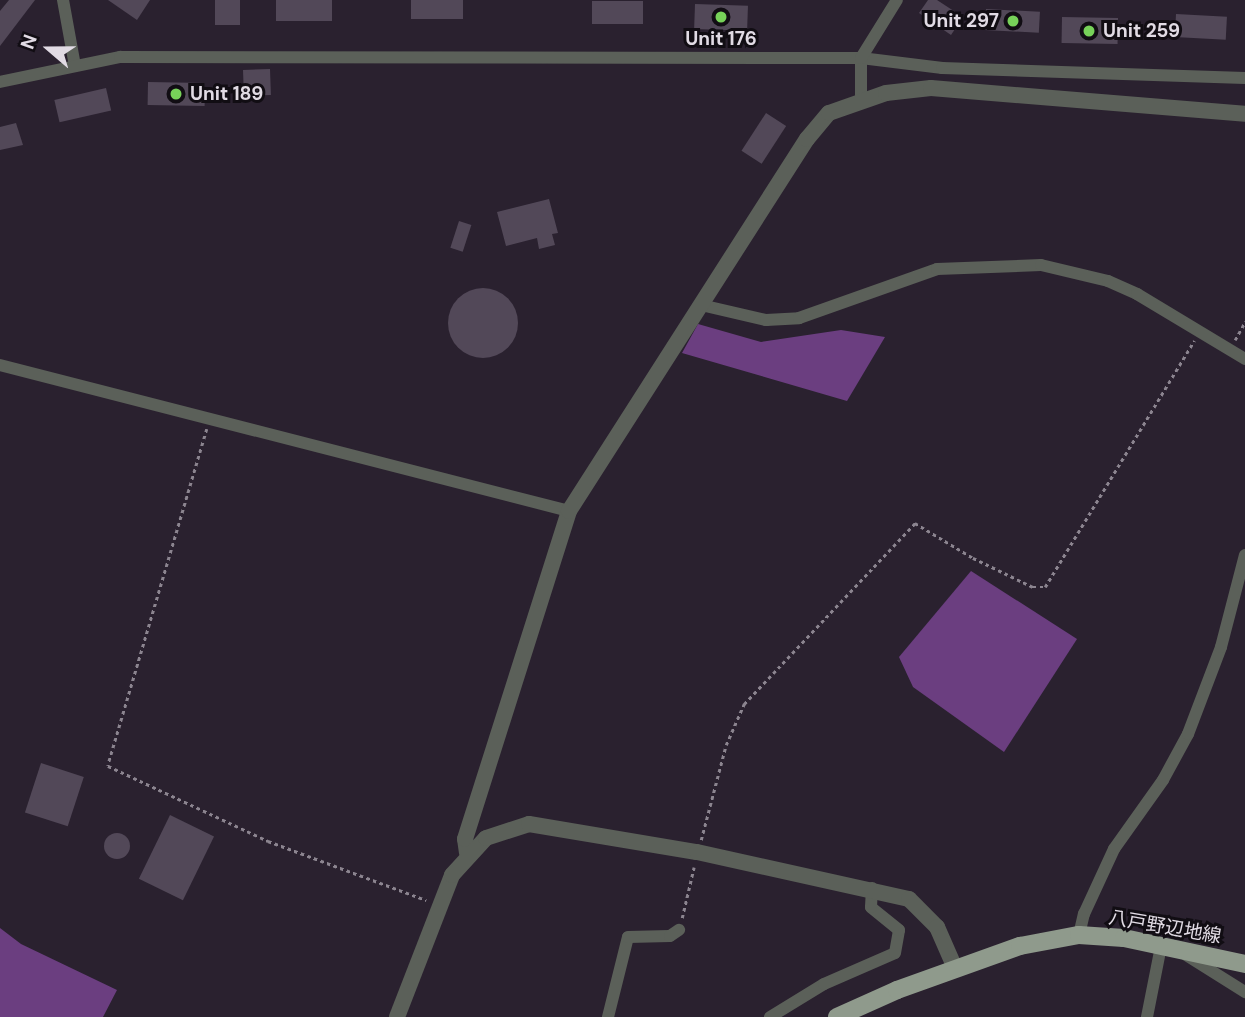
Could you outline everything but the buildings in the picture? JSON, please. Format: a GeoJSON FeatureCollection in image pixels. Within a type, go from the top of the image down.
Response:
{"type":"FeatureCollection","features":[{"type":"Feature","properties":{"kind":"main road","name":"八戸野辺地線"},"geometry":{"type":"LineString","coordinates":[[837,1017],[955,968],[1020,946],[1079,935],[1169,948],[1245,964]]}},
{"type":"Feature","properties":{"kind":"street"},"geometry":{"type":"LineString","coordinates":[[63,0],[75,66]]}},
{"type":"Feature","properties":{"kind":"street"},"geometry":{"type":"LineString","coordinates":[[861,100],[861,58],[897,0]]}},
{"type":"Feature","properties":{"kind":"street"},"geometry":{"type":"LineString","coordinates":[[0,82],[120,57],[861,58],[942,68],[1245,78]]}},
{"type":"Feature","properties":{"kind":"street"},"geometry":{"type":"LineString","coordinates":[[467,853],[465,839],[569,511],[807,139],[829,113],[861,100],[932,88],[1245,114]]}},
{"type":"Feature","properties":{"kind":"street"},"geometry":{"type":"LineString","coordinates":[[701,305],[766,320],[799,318],[937,270],[1030,264],[1108,281],[1245,359]]}},
{"type":"Feature","properties":{"kind":"street"},"geometry":{"type":"LineString","coordinates":[[0,365],[209,421],[569,511]]}},
{"type":"Feature","properties":{"kind":"street"},"geometry":{"type":"LineString","coordinates":[[1079,935],[1084,914],[1114,849],[1163,780],[1188,734],[1220,647],[1245,555]]}},
{"type":"Feature","properties":{"kind":"street"},"geometry":{"type":"LineString","coordinates":[[397,1017],[439,905],[467,853],[505,829],[529,824],[697,852],[872,888],[909,899],[923,908],[955,968]]}},
{"type":"Feature","properties":{"kind":"street"},"geometry":{"type":"LineString","coordinates":[[770,1017],[824,985],[895,953],[899,930],[871,907],[872,888]]}},
{"type":"Feature","properties":{"kind":"street"},"geometry":{"type":"LineString","coordinates":[[608,1017],[628,937],[670,936],[679,930]]}},
{"type":"Feature","properties":{"kind":"street"},"geometry":{"type":"LineString","coordinates":[[1147,1017],[1169,948],[1245,992]]}},
{"type":"Feature","properties":{"kind":"path"},"geometry":{"type":"LineString","coordinates":[[1230,349],[1245,322]]}},
{"type":"Feature","properties":{"kind":"path"},"geometry":{"type":"LineString","coordinates":[[679,930],[726,745],[744,704],[915,523],[973,558],[1033,587],[1045,587],[1199,332]]}},
{"type":"Feature","properties":{"kind":"path"},"geometry":{"type":"LineString","coordinates":[[209,421],[108,766],[268,841],[439,905]]}},
{"type":"Feature","properties":{"kind":"shaded area"},"geometry":{"type":"Polygon","coordinates":[[[698,324],[761,342],[841,330],[885,337],[847,401],[682,353],[698,324]]]}},
{"type":"Feature","properties":{"kind":"shaded area"},"geometry":{"type":"Polygon","coordinates":[[[971,571],[1077,639],[1004,752],[913,687],[899,657],[971,571]]]}},
{"type":"Feature","properties":{"kind":"shaded area"},"geometry":{"type":"Polygon","coordinates":[[[0,928],[21,944],[117,990],[103,1017],[0,1017],[0,928]]]}},
{"type":"Feature","properties":{"kind":"place","name":"Unit 176"},"geometry":{"type":"Point","coordinates":[721,17]}},
{"type":"Feature","properties":{"kind":"place","name":"Unit 297"},"geometry":{"type":"Point","coordinates":[1013,21]}},
{"type":"Feature","properties":{"kind":"place","name":"Unit 259"},"geometry":{"type":"Point","coordinates":[1089,31]}},
{"type":"Feature","properties":{"kind":"place","name":"Unit 189"},"geometry":{"type":"Point","coordinates":[176,94]}}]}
